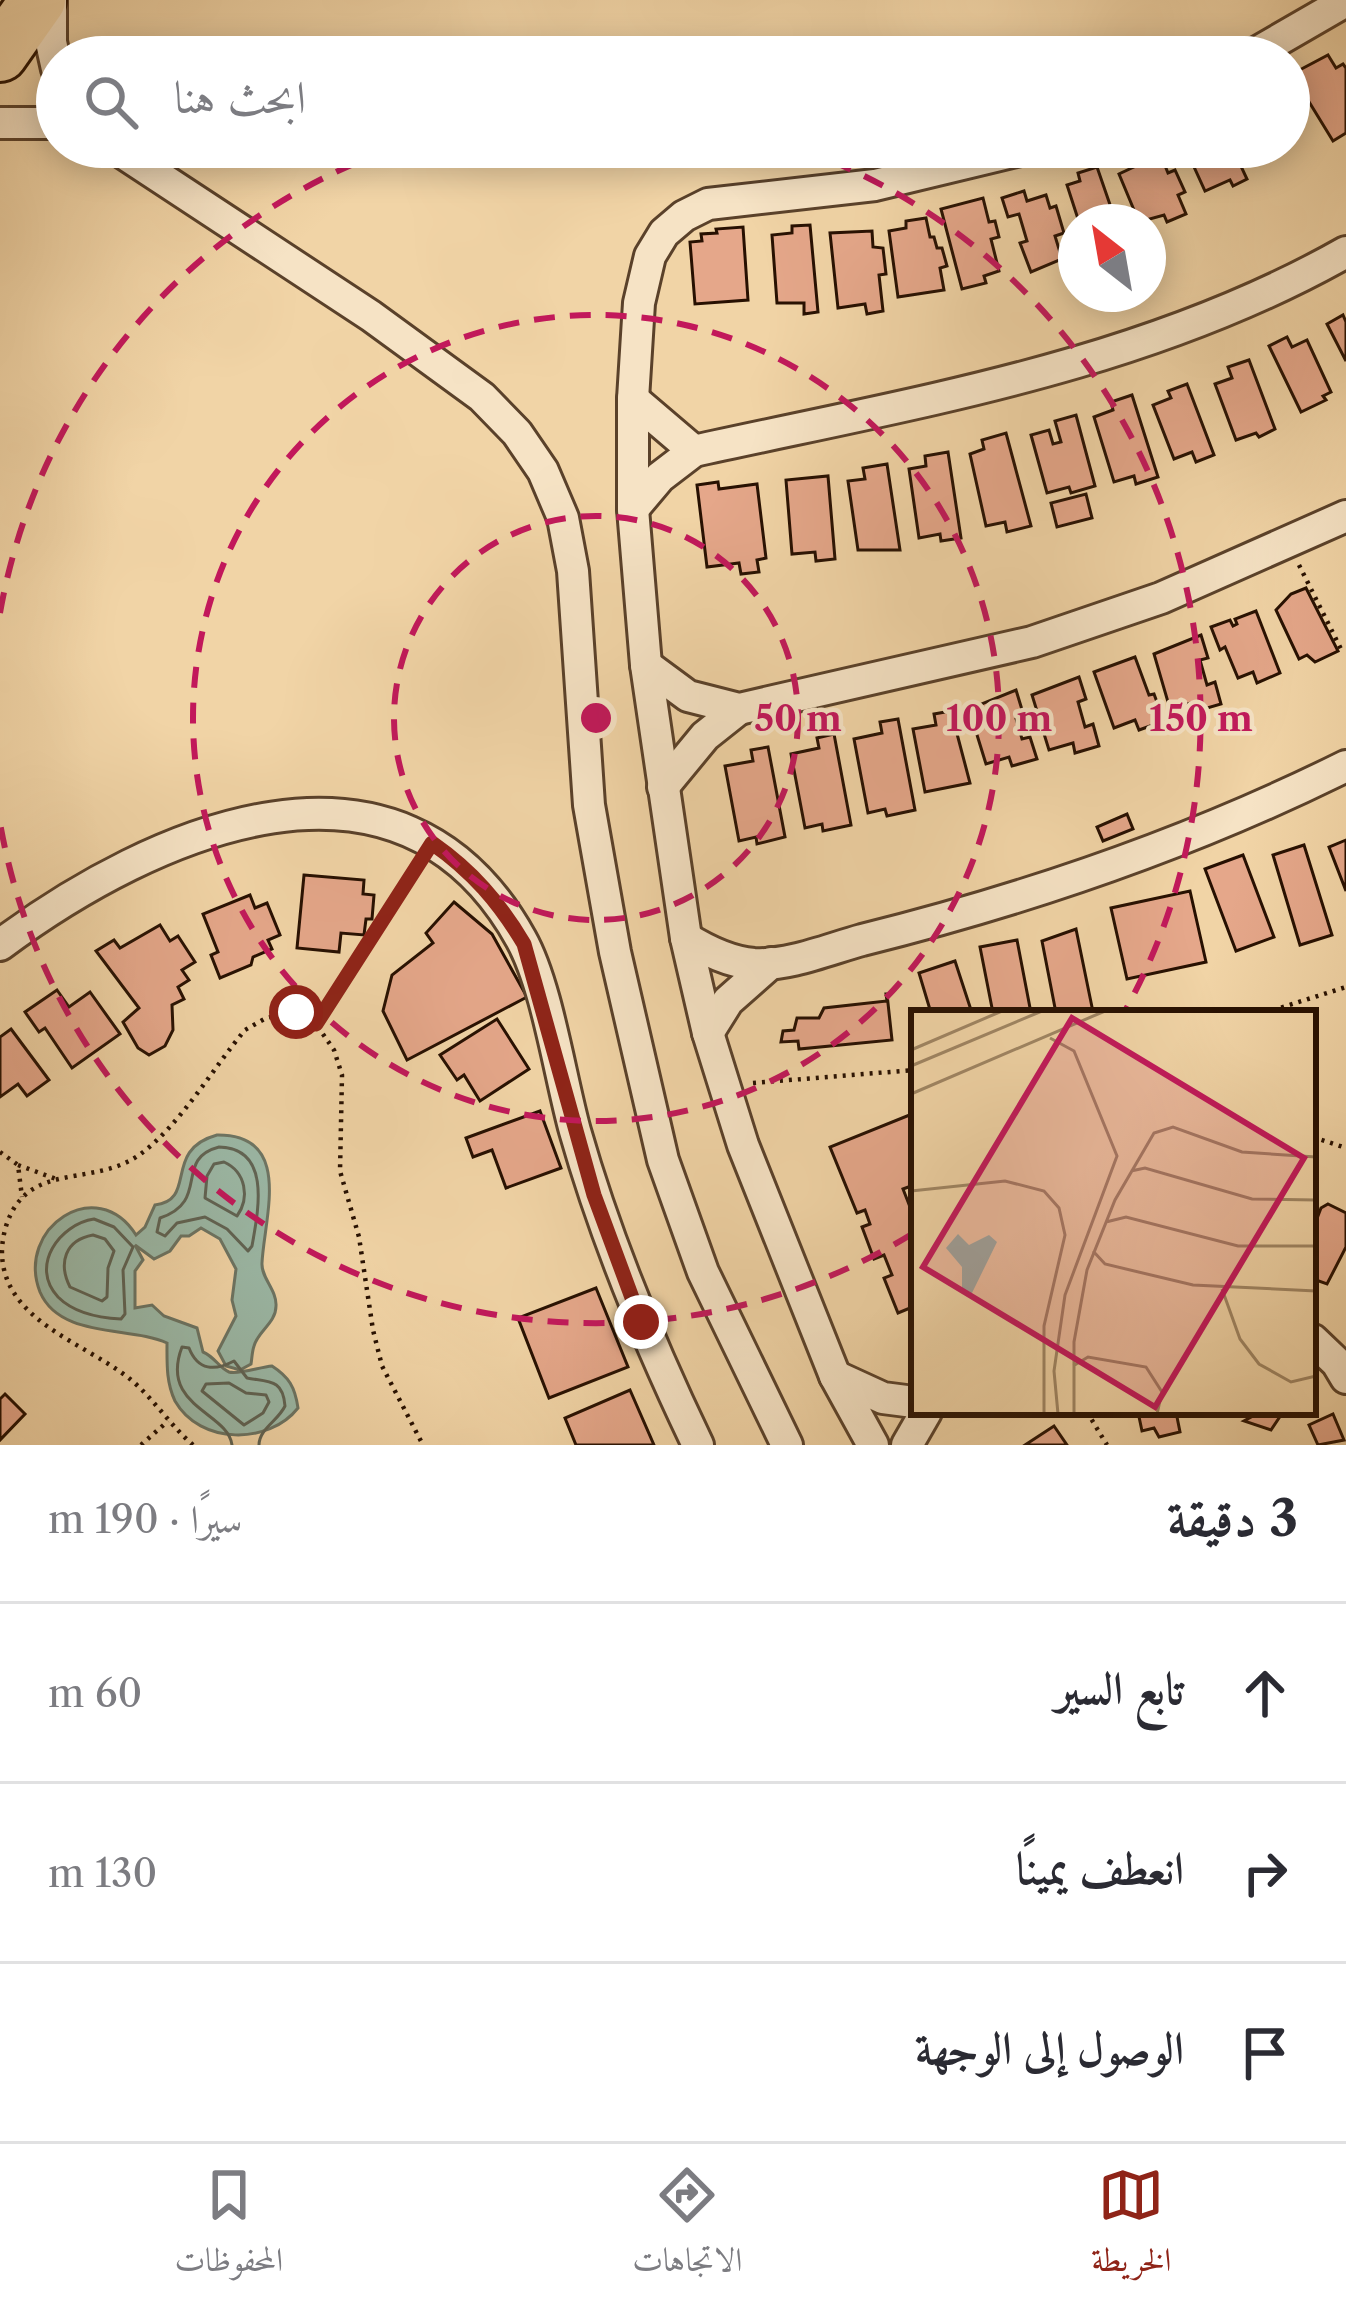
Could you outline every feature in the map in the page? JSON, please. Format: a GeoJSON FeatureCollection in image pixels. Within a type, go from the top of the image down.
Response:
{"type":"FeatureCollection","features":[{"type":"Feature","properties":{"kind":"highway"},"geometry":{"type":"LineString","coordinates":[[0,54],[38,0]]}},
{"type":"Feature","properties":{"kind":"street"},"geometry":{"type":"LineString","coordinates":[[51,0],[51,36]]}},
{"type":"Feature","properties":{"kind":"street"},"geometry":{"type":"LineString","coordinates":[[1285,36],[1346,1]]}},
{"type":"Feature","properties":{"kind":"street"},"geometry":{"type":"LineString","coordinates":[[0,123],[36,123]]}},
{"type":"Feature","properties":{"kind":"street"},"geometry":{"type":"LineString","coordinates":[[145,168],[371,316],[482,397],[517,433],[543,471],[563,518],[573,571],[592,830],[663,1160],[703,1272],[787,1445]]}},
{"type":"Feature","properties":{"kind":"street"},"geometry":{"type":"LineString","coordinates":[[873,1445],[835,1376],[723,1086],[686,938],[646,665],[633,508],[633,399],[642,279],[664,233],[684,216],[708,204],[875,185],[946,168]]}},
{"type":"Feature","properties":{"kind":"street"},"geometry":{"type":"LineString","coordinates":[[633,508],[661,477],[694,452],[1043,374],[1137,346],[1228,310],[1346,252]]}},
{"type":"Feature","properties":{"kind":"street"},"geometry":{"type":"LineString","coordinates":[[633,399],[694,452]]}},
{"type":"Feature","properties":{"kind":"street"},"geometry":{"type":"LineString","coordinates":[[663,787],[705,736],[740,709],[1032,641],[1161,598],[1346,516]]}},
{"type":"Feature","properties":{"kind":"street"},"geometry":{"type":"LineString","coordinates":[[646,665],[688,696],[740,709]]}},
{"type":"Feature","properties":{"kind":"street"},"geometry":{"type":"LineString","coordinates":[[686,938],[735,961],[771,963],[915,927],[1058,883],[1342,772]]}},
{"type":"Feature","properties":{"kind":"street"},"geometry":{"type":"LineString","coordinates":[[0,945],[65,900],[131,865],[196,837],[268,816],[321,811],[374,818],[432,843],[467,868],[502,908],[524,944],[609,1238],[641,1322],[698,1445]]}},
{"type":"Feature","properties":{"kind":"street"},"geometry":{"type":"LineString","coordinates":[[708,1033],[728,1001],[771,963]]}},
{"type":"Feature","properties":{"kind":"street"},"geometry":{"type":"LineString","coordinates":[[1316,1343],[1346,1378]]}},
{"type":"Feature","properties":{"kind":"street"},"geometry":{"type":"LineString","coordinates":[[835,1376],[884,1398],[911,1402]]}},
{"type":"Feature","properties":{"kind":"street"},"geometry":{"type":"LineString","coordinates":[[907,1445],[924,1415]]}},
{"type":"Feature","properties":{"kind":"path"},"geometry":{"type":"LineString","coordinates":[[1289,544],[1341,650]]}},
{"type":"Feature","properties":{"kind":"path"},"geometry":{"type":"LineString","coordinates":[[316,1024],[432,843]]}},
{"type":"Feature","properties":{"kind":"path"},"geometry":{"type":"LineString","coordinates":[[1273,1010],[1346,986]]}},
{"type":"Feature","properties":{"kind":"path"},"geometry":{"type":"LineString","coordinates":[[193,1445],[134,1383],[32,1314],[10,1288],[2,1268],[2,1242],[9,1217],[22,1197],[56,1179],[105,1173],[143,1152],[245,1030],[266,1018],[296,1012],[316,1024],[334,1050],[342,1075],[340,1171],[359,1237],[373,1330],[382,1366],[423,1445]]}},
{"type":"Feature","properties":{"kind":"path"},"geometry":{"type":"LineString","coordinates":[[723,1086],[911,1070]]}},
{"type":"Feature","properties":{"kind":"path"},"geometry":{"type":"LineString","coordinates":[[1316,1138],[1346,1148]]}},
{"type":"Feature","properties":{"kind":"path"},"geometry":{"type":"LineString","coordinates":[[0,1152],[18,1165],[56,1179]]}},
{"type":"Feature","properties":{"kind":"path"},"geometry":{"type":"LineString","coordinates":[[18,1165],[22,1197]]}},
{"type":"Feature","properties":{"kind":"path"},"geometry":{"type":"LineString","coordinates":[[1089,1415],[1107,1445]]}},
{"type":"Feature","properties":{"kind":"path"},"geometry":{"type":"LineString","coordinates":[[141,1445],[168,1420]]}},
{"type":"Feature","properties":{"kind":"water"},"geometry":{"type":"Polygon","coordinates":[[[217,1135],[241,1138],[257,1148],[269,1182],[262,1263],[276,1306],[256,1341],[251,1364],[240,1370],[226,1366],[218,1351],[236,1316],[232,1300],[236,1269],[220,1239],[201,1228],[181,1236],[170,1251],[154,1259],[135,1245],[143,1260],[135,1271],[135,1308],[152,1305],[164,1316],[197,1328],[203,1352],[229,1372],[272,1366],[287,1379],[298,1408],[270,1429],[253,1434],[217,1432],[186,1415],[170,1387],[167,1343],[63,1317],[40,1292],[35,1269],[49,1229],[82,1209],[101,1209],[120,1217],[136,1235],[155,1205],[175,1194],[190,1152],[217,1135]]]}},
{"type":"Feature","properties":{"kind":"building"},"geometry":{"type":"Polygon","coordinates":[[[1328,55],[1336,68],[1343,64],[1346,68],[1346,133],[1333,141],[1310,103],[1310,64],[1328,55]]]}},
{"type":"Feature","properties":{"kind":"building"},"geometry":{"type":"Polygon","coordinates":[[[1097,168],[1110,204],[1073,204],[1067,185],[1080,181],[1078,173],[1097,168]]]}},
{"type":"Feature","properties":{"kind":"building"},"geometry":{"type":"Polygon","coordinates":[[[1132,168],[1166,168],[1168,173],[1175,170],[1185,192],[1178,195],[1186,214],[1167,222],[1166,204],[1132,204],[1119,174],[1132,168]]]}},
{"type":"Feature","properties":{"kind":"building"},"geometry":{"type":"Polygon","coordinates":[[[1195,168],[1242,168],[1247,179],[1233,186],[1230,180],[1205,191],[1195,168]]]}},
{"type":"Feature","properties":{"kind":"building"},"geometry":{"type":"Polygon","coordinates":[[[1024,191],[1027,201],[1046,195],[1050,208],[1056,206],[1058,261],[1031,272],[1020,243],[1027,241],[1019,214],[1008,217],[1002,198],[1024,191]]]}},
{"type":"Feature","properties":{"kind":"building"},"geometry":{"type":"Polygon","coordinates":[[[983,198],[999,237],[991,239],[999,271],[984,276],[986,283],[962,289],[941,209],[983,198]]]}},
{"type":"Feature","properties":{"kind":"building"},"geometry":{"type":"Polygon","coordinates":[[[926,218],[930,237],[942,248],[947,266],[940,268],[944,290],[898,297],[889,231],[906,228],[906,221],[926,218]]]}},
{"type":"Feature","properties":{"kind":"building"},"geometry":{"type":"Polygon","coordinates":[[[810,225],[818,312],[804,314],[804,303],[777,303],[772,235],[792,233],[792,226],[810,225]]]}},
{"type":"Feature","properties":{"kind":"building"},"geometry":{"type":"Polygon","coordinates":[[[743,227],[748,300],[695,304],[690,242],[702,241],[701,234],[717,233],[716,229],[743,227]]]}},
{"type":"Feature","properties":{"kind":"building"},"geometry":{"type":"Polygon","coordinates":[[[872,231],[873,247],[883,248],[886,274],[879,275],[883,311],[867,314],[865,304],[838,308],[830,233],[872,231]]]}},
{"type":"Feature","properties":{"kind":"building"},"geometry":{"type":"Polygon","coordinates":[[[1343,315],[1346,322],[1346,361],[1327,324],[1343,315]]]}},
{"type":"Feature","properties":{"kind":"building"},"geometry":{"type":"Polygon","coordinates":[[[1287,337],[1292,347],[1307,340],[1331,392],[1323,396],[1326,400],[1301,412],[1269,346],[1287,337]]]}},
{"type":"Feature","properties":{"kind":"building"},"geometry":{"type":"Polygon","coordinates":[[[1249,360],[1275,429],[1236,440],[1215,384],[1232,378],[1228,367],[1249,360]]]}},
{"type":"Feature","properties":{"kind":"building"},"geometry":{"type":"Polygon","coordinates":[[[1187,384],[1214,455],[1196,462],[1192,452],[1174,459],[1153,405],[1171,398],[1168,391],[1187,384]]]}},
{"type":"Feature","properties":{"kind":"building"},"geometry":{"type":"Polygon","coordinates":[[[1132,395],[1158,477],[1136,484],[1134,476],[1114,482],[1094,417],[1113,410],[1111,402],[1132,395]]]}},
{"type":"Feature","properties":{"kind":"building"},"geometry":{"type":"Polygon","coordinates":[[[1076,415],[1095,486],[1047,493],[1031,435],[1049,430],[1053,444],[1061,442],[1055,421],[1076,415]]]}},
{"type":"Feature","properties":{"kind":"building"},"geometry":{"type":"Polygon","coordinates":[[[1006,433],[1031,526],[1007,532],[1005,522],[986,526],[970,454],[984,449],[982,440],[1006,433]]]}},
{"type":"Feature","properties":{"kind":"building"},"geometry":{"type":"Polygon","coordinates":[[[948,452],[961,538],[941,541],[940,534],[919,538],[909,469],[926,466],[925,456],[948,452]]]}},
{"type":"Feature","properties":{"kind":"building"},"geometry":{"type":"Polygon","coordinates":[[[887,464],[900,550],[858,550],[848,481],[865,479],[863,468],[887,464]]]}},
{"type":"Feature","properties":{"kind":"building"},"geometry":{"type":"Polygon","coordinates":[[[828,476],[835,559],[816,561],[815,552],[792,554],[786,480],[828,476]]]}},
{"type":"Feature","properties":{"kind":"building"},"geometry":{"type":"Polygon","coordinates":[[[718,482],[719,489],[757,484],[766,558],[757,560],[759,572],[741,574],[739,563],[707,567],[697,485],[718,482]]]}},
{"type":"Feature","properties":{"kind":"building"},"geometry":{"type":"Polygon","coordinates":[[[1086,494],[1092,518],[1057,527],[1051,503],[1086,494]]]}},
{"type":"Feature","properties":{"kind":"building"},"geometry":{"type":"Polygon","coordinates":[[[1306,588],[1338,651],[1315,662],[1307,655],[1299,659],[1276,610],[1291,594],[1306,588]]]}},
{"type":"Feature","properties":{"kind":"building"},"geometry":{"type":"Polygon","coordinates":[[[1256,611],[1280,673],[1257,683],[1253,672],[1238,678],[1211,627],[1230,620],[1233,626],[1235,619],[1256,611]]]}},
{"type":"Feature","properties":{"kind":"building"},"geometry":{"type":"Polygon","coordinates":[[[1201,635],[1208,658],[1200,660],[1207,685],[1215,682],[1221,704],[1197,711],[1194,702],[1170,709],[1154,654],[1201,635]]]}},
{"type":"Feature","properties":{"kind":"building"},"geometry":{"type":"Polygon","coordinates":[[[1135,657],[1164,721],[1139,730],[1135,720],[1114,728],[1094,672],[1135,657]]]}},
{"type":"Feature","properties":{"kind":"building"},"geometry":{"type":"Polygon","coordinates":[[[1079,677],[1086,699],[1078,702],[1085,727],[1093,724],[1099,746],[1075,753],[1073,743],[1049,750],[1032,695],[1079,677]]]}},
{"type":"Feature","properties":{"kind":"building"},"geometry":{"type":"Polygon","coordinates":[[[1016,690],[1023,713],[1015,715],[1022,739],[1030,737],[1037,759],[1012,766],[1009,757],[986,764],[969,709],[1016,690]]]}},
{"type":"Feature","properties":{"kind":"building"},"geometry":{"type":"Polygon","coordinates":[[[951,711],[970,783],[925,792],[913,729],[936,725],[934,714],[951,711]]]}},
{"type":"Feature","properties":{"kind":"building"},"geometry":{"type":"Polygon","coordinates":[[[898,719],[915,810],[887,816],[885,809],[868,813],[854,739],[882,733],[880,722],[898,719]]]}},
{"type":"Feature","properties":{"kind":"building"},"geometry":{"type":"Polygon","coordinates":[[[834,734],[851,825],[823,831],[822,824],[805,828],[791,754],[819,748],[817,738],[834,734]]]}},
{"type":"Feature","properties":{"kind":"building"},"geometry":{"type":"Polygon","coordinates":[[[768,747],[785,837],[757,844],[756,837],[739,841],[725,766],[753,761],[751,750],[768,747]]]}},
{"type":"Feature","properties":{"kind":"building"},"geometry":{"type":"Polygon","coordinates":[[[1127,814],[1133,829],[1103,841],[1097,827],[1127,814]]]}},
{"type":"Feature","properties":{"kind":"building"},"geometry":{"type":"Polygon","coordinates":[[[1346,840],[1346,891],[1329,847],[1346,840]]]}},
{"type":"Feature","properties":{"kind":"building"},"geometry":{"type":"Polygon","coordinates":[[[1304,845],[1332,935],[1300,945],[1273,855],[1304,845]]]}},
{"type":"Feature","properties":{"kind":"building"},"geometry":{"type":"Polygon","coordinates":[[[1243,855],[1274,937],[1236,951],[1205,869],[1243,855]]]}},
{"type":"Feature","properties":{"kind":"building"},"geometry":{"type":"Polygon","coordinates":[[[304,875],[364,880],[363,894],[374,895],[372,919],[366,919],[364,935],[341,933],[339,952],[297,948],[304,875]]]}},
{"type":"Feature","properties":{"kind":"building"},"geometry":{"type":"Polygon","coordinates":[[[1190,891],[1206,962],[1127,979],[1111,908],[1190,891]]]}},
{"type":"Feature","properties":{"kind":"building"},"geometry":{"type":"Polygon","coordinates":[[[250,895],[255,908],[267,903],[280,935],[268,940],[272,949],[253,957],[251,965],[220,978],[211,955],[218,952],[203,914],[250,895]]]}},
{"type":"Feature","properties":{"kind":"building"},"geometry":{"type":"Polygon","coordinates":[[[454,902],[492,934],[527,997],[407,1060],[383,1011],[392,975],[433,943],[426,933],[454,902]]]}},
{"type":"Feature","properties":{"kind":"building"},"geometry":{"type":"Polygon","coordinates":[[[160,925],[170,941],[178,936],[195,962],[182,970],[189,980],[178,987],[184,999],[172,1005],[173,1030],[165,1046],[149,1055],[138,1048],[123,1022],[139,1008],[96,951],[114,940],[120,948],[160,925]]]}},
{"type":"Feature","properties":{"kind":"building"},"geometry":{"type":"Polygon","coordinates":[[[1076,929],[1093,1010],[1055,1010],[1042,941],[1076,929]]]}},
{"type":"Feature","properties":{"kind":"building"},"geometry":{"type":"Polygon","coordinates":[[[1017,940],[1030,1010],[992,1010],[980,947],[1017,940]]]}},
{"type":"Feature","properties":{"kind":"building"},"geometry":{"type":"Polygon","coordinates":[[[955,961],[971,1010],[930,1010],[919,973],[955,961]]]}},
{"type":"Feature","properties":{"kind":"building"},"geometry":{"type":"Polygon","coordinates":[[[57,990],[69,1007],[90,992],[120,1034],[72,1068],[45,1028],[39,1032],[25,1012],[57,990]]]}},
{"type":"Feature","properties":{"kind":"building"},"geometry":{"type":"Polygon","coordinates":[[[887,994],[892,1040],[799,1049],[798,1041],[781,1042],[783,1031],[794,1030],[797,1018],[819,1018],[824,1008],[887,1001],[887,994]]]}},
{"type":"Feature","properties":{"kind":"building"},"geometry":{"type":"Polygon","coordinates":[[[497,1019],[529,1069],[480,1101],[464,1075],[457,1080],[440,1055],[497,1019]]]}},
{"type":"Feature","properties":{"kind":"building"},"geometry":{"type":"Polygon","coordinates":[[[11,1029],[49,1080],[27,1096],[18,1084],[0,1097],[0,1037],[11,1029]]]}},
{"type":"Feature","properties":{"kind":"building"},"geometry":{"type":"Polygon","coordinates":[[[540,1111],[561,1168],[506,1188],[492,1150],[473,1157],[466,1138],[540,1111]]]}},
{"type":"Feature","properties":{"kind":"building"},"geometry":{"type":"Polygon","coordinates":[[[911,1114],[911,1186],[903,1189],[911,1206],[911,1310],[898,1313],[884,1278],[892,1275],[884,1255],[874,1259],[862,1227],[870,1224],[865,1210],[857,1213],[830,1147],[911,1114]]]}},
{"type":"Feature","properties":{"kind":"building"},"geometry":{"type":"Polygon","coordinates":[[[1328,1204],[1346,1213],[1346,1247],[1327,1284],[1316,1280],[1316,1221],[1328,1204]]]}},
{"type":"Feature","properties":{"kind":"building"},"geometry":{"type":"Polygon","coordinates":[[[596,1288],[628,1367],[549,1398],[518,1318],[596,1288]]]}},
{"type":"Feature","properties":{"kind":"building"},"geometry":{"type":"Polygon","coordinates":[[[630,1390],[654,1445],[576,1445],[565,1418],[630,1390]]]}},
{"type":"Feature","properties":{"kind":"building"},"geometry":{"type":"Polygon","coordinates":[[[5,1394],[25,1414],[0,1440],[0,1399],[5,1394]]]}},
{"type":"Feature","properties":{"kind":"building"},"geometry":{"type":"Polygon","coordinates":[[[1333,1414],[1344,1440],[1318,1445],[1309,1425],[1333,1414]]]}},
{"type":"Feature","properties":{"kind":"building"},"geometry":{"type":"Polygon","coordinates":[[[1139,1415],[1177,1415],[1180,1432],[1159,1437],[1154,1428],[1142,1431],[1139,1415]]]}},
{"type":"Feature","properties":{"kind":"building"},"geometry":{"type":"Polygon","coordinates":[[[1281,1415],[1271,1430],[1244,1421],[1281,1415]]]}},
{"type":"Feature","properties":{"kind":"building"},"geometry":{"type":"Polygon","coordinates":[[[1054,1426],[1067,1445],[1025,1445],[1054,1426]]]}},
{"type":"Feature","properties":{"kind":"route"},"geometry":{"type":"LineString","coordinates":[[296,1012],[316,1024],[432,843],[467,868],[502,908],[524,944],[594,1195],[641,1322]]}}]}
